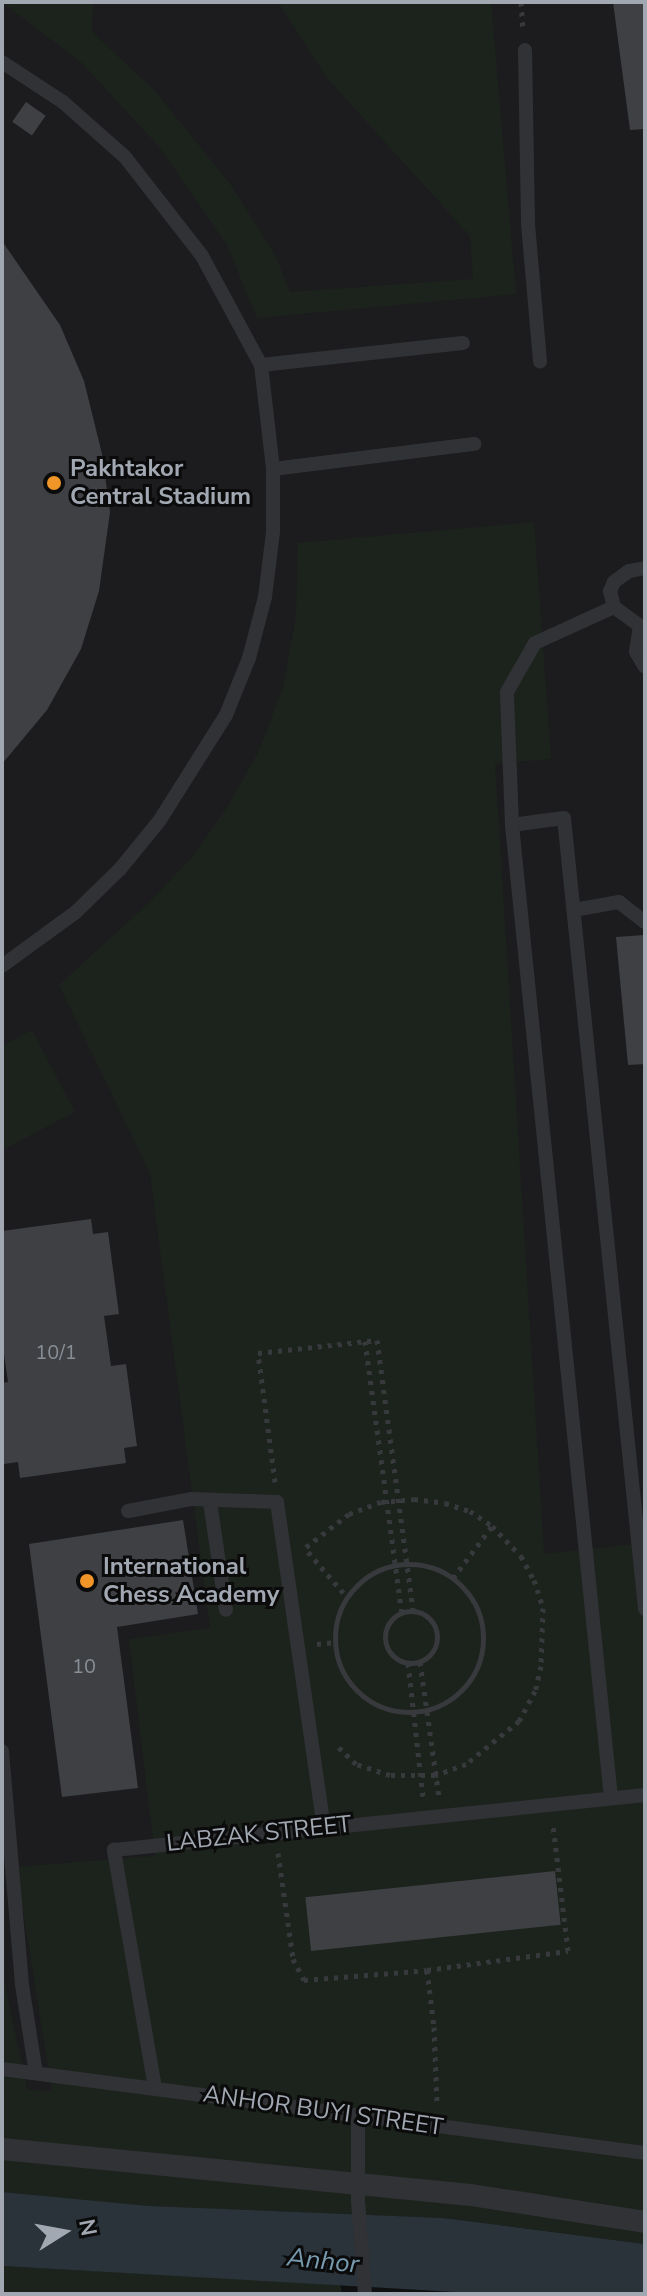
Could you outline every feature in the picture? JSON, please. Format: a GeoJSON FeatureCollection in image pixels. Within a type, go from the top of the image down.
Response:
{"type":"FeatureCollection","features":[{"type":"Feature","properties":{"kind":"street"},"geometry":{"type":"LineString","coordinates":[[2,2149],[358,2192],[471,2195],[645,2222]]}},
{"type":"Feature","properties":{"kind":"lane"},"geometry":{"type":"LineString","coordinates":[[525,50],[528,224],[540,361]]}},
{"type":"Feature","properties":{"kind":"lane"},"geometry":{"type":"LineString","coordinates":[[2,62],[63,102],[125,157],[152,188],[224,292],[261,365],[273,469],[273,532],[265,597],[249,658],[226,715],[160,820],[120,869],[76,912],[2,966]]}},
{"type":"Feature","properties":{"kind":"lane"},"geometry":{"type":"LineString","coordinates":[[261,365],[463,343]]}},
{"type":"Feature","properties":{"kind":"lane"},"geometry":{"type":"LineString","coordinates":[[273,469],[474,444]]}},
{"type":"Feature","properties":{"kind":"lane"},"geometry":{"type":"LineString","coordinates":[[645,568],[629,571],[614,582],[610,591],[614,607],[642,626],[636,652],[645,667]]}},
{"type":"Feature","properties":{"kind":"lane"},"geometry":{"type":"LineString","coordinates":[[611,1798],[512,825],[507,692],[535,643],[614,607]]}},
{"type":"Feature","properties":{"kind":"lane"},"geometry":{"type":"LineString","coordinates":[[512,825],[564,818],[645,1609]]}},
{"type":"Feature","properties":{"kind":"lane"},"geometry":{"type":"LineString","coordinates":[[574,910],[619,902],[645,922]]}},
{"type":"Feature","properties":{"kind":"lane"},"geometry":{"type":"LineString","coordinates":[[128,1511],[191,1499],[277,1502],[324,1827]]}},
{"type":"Feature","properties":{"kind":"lane"},"geometry":{"type":"LineString","coordinates":[[210,1502],[226,1610]]}},
{"type":"Feature","properties":{"kind":"lane"},"geometry":{"type":"LineString","coordinates":[[2,1751],[22,1985],[36,2073]]}},
{"type":"Feature","properties":{"kind":"lane","name":"LABZAK STREET"},"geometry":{"type":"LineString","coordinates":[[155,2088],[114,1850],[645,1795]]}},
{"type":"Feature","properties":{"kind":"lane","name":"ANHOR BUYI STREET"},"geometry":{"type":"LineString","coordinates":[[2,2069],[645,2153]]}},
{"type":"Feature","properties":{"kind":"lane"},"geometry":{"type":"LineString","coordinates":[[358,2117],[358,2192],[365,2294]]}},
{"type":"Feature","properties":{"kind":"path"},"geometry":{"type":"LineString","coordinates":[[277,1502],[258,1353],[377,1340],[413,1611]]}},
{"type":"Feature","properties":{"kind":"path"},"geometry":{"type":"LineString","coordinates":[[365,1341],[398,1564],[402,1613]]}},
{"type":"Feature","properties":{"kind":"path"},"geometry":{"type":"LineString","coordinates":[[306,1548],[314,1538],[349,1514],[388,1501],[445,1503],[470,1511],[492,1526],[521,1556],[534,1580],[543,1608],[541,1666],[535,1691],[519,1721],[466,1764],[435,1775],[390,1775],[356,1764],[330,1740],[309,1713]]}},
{"type":"Feature","properties":{"kind":"path"},"geometry":{"type":"LineString","coordinates":[[453,1578],[492,1526]]}},
{"type":"Feature","properties":{"kind":"path"},"geometry":{"type":"LineString","coordinates":[[285,1544],[306,1548]]}},
{"type":"Feature","properties":{"kind":"path"},"geometry":{"type":"LineString","coordinates":[[306,1548],[347,1597]]}},
{"type":"Feature","properties":{"kind":"path"},"geometry":{"type":"LineString","coordinates":[[398,1564],[409,1565],[428,1566],[453,1578],[476,1604],[483,1634],[479,1665],[462,1691],[436,1708],[413,1712],[376,1705],[351,1685],[337,1657],[336,1642],[336,1627],[347,1597],[369,1575],[398,1564]]}},
{"type":"Feature","properties":{"kind":"path"},"geometry":{"type":"LineString","coordinates":[[413,1611],[433,1622],[437,1633],[430,1655],[420,1662],[408,1663],[397,1660],[385,1641],[386,1629],[402,1613],[413,1611]]}},
{"type":"Feature","properties":{"kind":"path"},"geometry":{"type":"LineString","coordinates":[[420,1662],[435,1775],[433,1816]]}},
{"type":"Feature","properties":{"kind":"path"},"geometry":{"type":"LineString","coordinates":[[408,1663],[421,1775],[433,1816]]}},
{"type":"Feature","properties":{"kind":"path"},"geometry":{"type":"LineString","coordinates":[[275,1832],[293,1959],[304,1980],[427,1970],[568,1951],[551,1804]]}},
{"type":"Feature","properties":{"kind":"path"},"geometry":{"type":"LineString","coordinates":[[427,1970],[434,2027],[437,2126]]}},
{"type":"Feature","properties":{"kind":"shaded area"},"geometry":{"type":"Polygon","coordinates":[[[2,2],[645,2],[645,2225],[2,2225],[2,2]]]}},
{"type":"Feature","properties":{"kind":"shaded area"},"geometry":{"type":"Polygon","coordinates":[[[2,2],[93,2],[92,32],[154,90],[231,185],[275,255],[290,292],[473,279],[470,236],[327,78],[278,2],[491,2],[516,294],[257,318],[227,245],[161,149],[82,63],[2,2]]]}},
{"type":"Feature","properties":{"kind":"shaded area"},"geometry":{"type":"Polygon","coordinates":[[[534,522],[551,759],[495,764],[544,1554],[645,1543],[645,2244],[443,2218],[149,2206],[2,2192],[2,1970],[27,2090],[52,2091],[16,1867],[155,1856],[129,1639],[210,1628],[150,1173],[59,985],[149,903],[193,856],[228,806],[259,751],[283,687],[296,616],[298,543],[534,522]]]}},
{"type":"Feature","properties":{"kind":"shaded area"},"geometry":{"type":"Polygon","coordinates":[[[32,1030],[75,1112],[2,1150],[2,1046],[32,1030]]]}},
{"type":"Feature","properties":{"kind":"shaded area"},"geometry":{"type":"Polygon","coordinates":[[[2,2266],[340,2284],[342,2294],[2,2294],[2,2266]]]}},
{"type":"Feature","properties":{"kind":"water","name":"Anhor"},"geometry":{"type":"Polygon","coordinates":[[[2,2192],[149,2206],[443,2218],[645,2244],[645,2294],[491,2294],[2,2266],[2,2192]]]}},
{"type":"Feature","properties":{"kind":"building"},"geometry":{"type":"Polygon","coordinates":[[[613,2],[645,2],[645,129],[630,130],[613,2]]]}},
{"type":"Feature","properties":{"kind":"building"},"geometry":{"type":"Polygon","coordinates":[[[26,102],[46,116],[32,135],[12,122],[26,102]]]}},
{"type":"Feature","properties":{"kind":"building","name":"Pakhtakor Central Stadium"},"geometry":{"type":"Polygon","coordinates":[[[2,241],[60,325],[84,381],[102,454],[110,512],[99,591],[81,649],[47,710],[2,764],[2,241]]]}},
{"type":"Feature","properties":{"kind":"building"},"geometry":{"type":"Polygon","coordinates":[[[645,935],[645,1064],[628,1065],[616,937],[645,935]]]}},
{"type":"Feature","properties":{"kind":"building"},"geometry":{"type":"Polygon","coordinates":[[[91,1219],[93,1234],[108,1232],[119,1314],[104,1316],[111,1366],[126,1364],[137,1446],[124,1448],[126,1463],[20,1478],[18,1462],[4,1464],[2,1449],[2,1383],[8,1382],[2,1340],[2,1231],[91,1219]]]}},
{"type":"Feature","properties":{"kind":"building"},"geometry":{"type":"Polygon","coordinates":[[[183,1520],[198,1614],[117,1627],[138,1788],[62,1797],[29,1544],[183,1520]]]}},
{"type":"Feature","properties":{"kind":"building"},"geometry":{"type":"Polygon","coordinates":[[[555,1871],[561,1925],[311,1951],[305,1897],[555,1871]]]}},
{"type":"Feature","properties":{"kind":"place","name":"Pakhtakor Central Stadium"},"geometry":{"type":"Point","coordinates":[54,483]}},
{"type":"Feature","properties":{"kind":"place","name":"International Chess Academy"},"geometry":{"type":"Point","coordinates":[87,1581]}}]}
